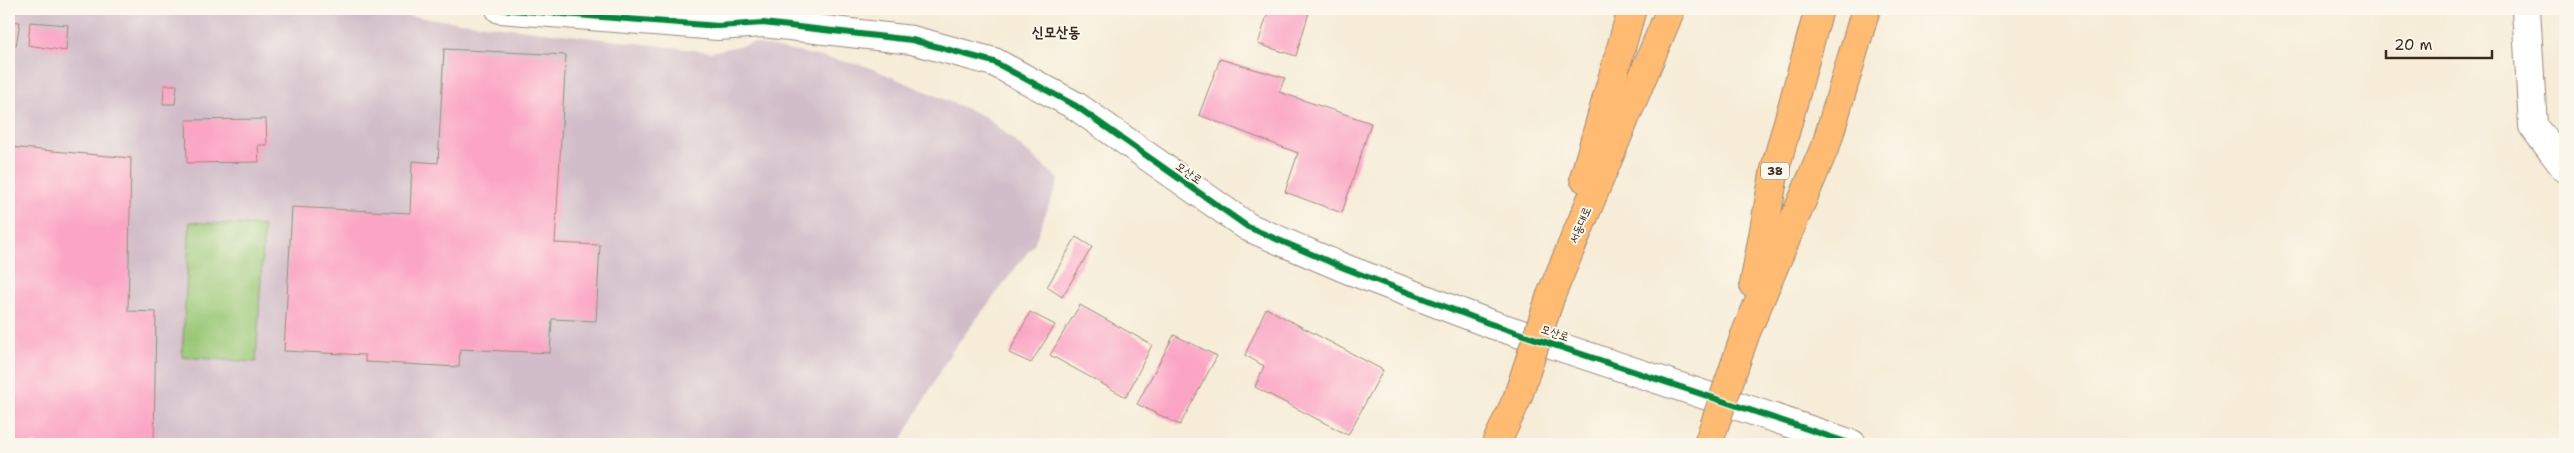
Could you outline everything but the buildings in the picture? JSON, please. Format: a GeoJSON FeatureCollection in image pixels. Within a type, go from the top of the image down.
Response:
{"type":"FeatureCollection","features":[{"type":"Feature","properties":{"kind":"highway"},"geometry":{"type":"LineString","coordinates":[[1551,295],[1632,9]]}},
{"type":"Feature","properties":{"kind":"highway","name":"서동대로"},"geometry":{"type":"LineString","coordinates":[[1496,444],[1517,399],[1551,295],[1671,9]]}},
{"type":"Feature","properties":{"kind":"highway","name":"38"},"geometry":{"type":"LineString","coordinates":[[1708,444],[1745,335],[1775,169],[1819,9]]}},
{"type":"Feature","properties":{"kind":"highway"},"geometry":{"type":"LineString","coordinates":[[1745,335],[1827,142],[1866,9]]}},
{"type":"Feature","properties":{"kind":"street","name":"모산로"},"geometry":{"type":"LineString","coordinates":[[500,9],[718,26],[763,23],[791,26],[912,40],[994,62],[1076,106],[1248,227],[1344,268],[1488,323],[1852,444]]}},
{"type":"Feature","properties":{"kind":"street"},"geometry":{"type":"LineString","coordinates":[[2526,9],[2533,126],[2565,168]]}},
{"type":"Feature","properties":{"kind":"shaded area"},"geometry":{"type":"Polygon","coordinates":[[[9,9],[351,9],[711,52],[753,43],[866,66],[986,117],[1059,179],[1034,244],[952,351],[899,444],[9,444],[9,9]]]}},
{"type":"Feature","properties":{"kind":"green space"},"geometry":{"type":"Polygon","coordinates":[[[190,222],[264,226],[256,362],[182,357],[190,222]]]}},
{"type":"Feature","properties":{"kind":"cycle path"},"geometry":{"type":"LineString","coordinates":[[500,9],[718,26],[763,23],[912,40],[994,62],[1076,106],[1248,227],[1344,268],[1488,323],[1852,444]]}},
{"type":"Feature","properties":{"kind":"district","name":"신모산동"},"geometry":{"type":"Point","coordinates":[1056,32]}}]}
